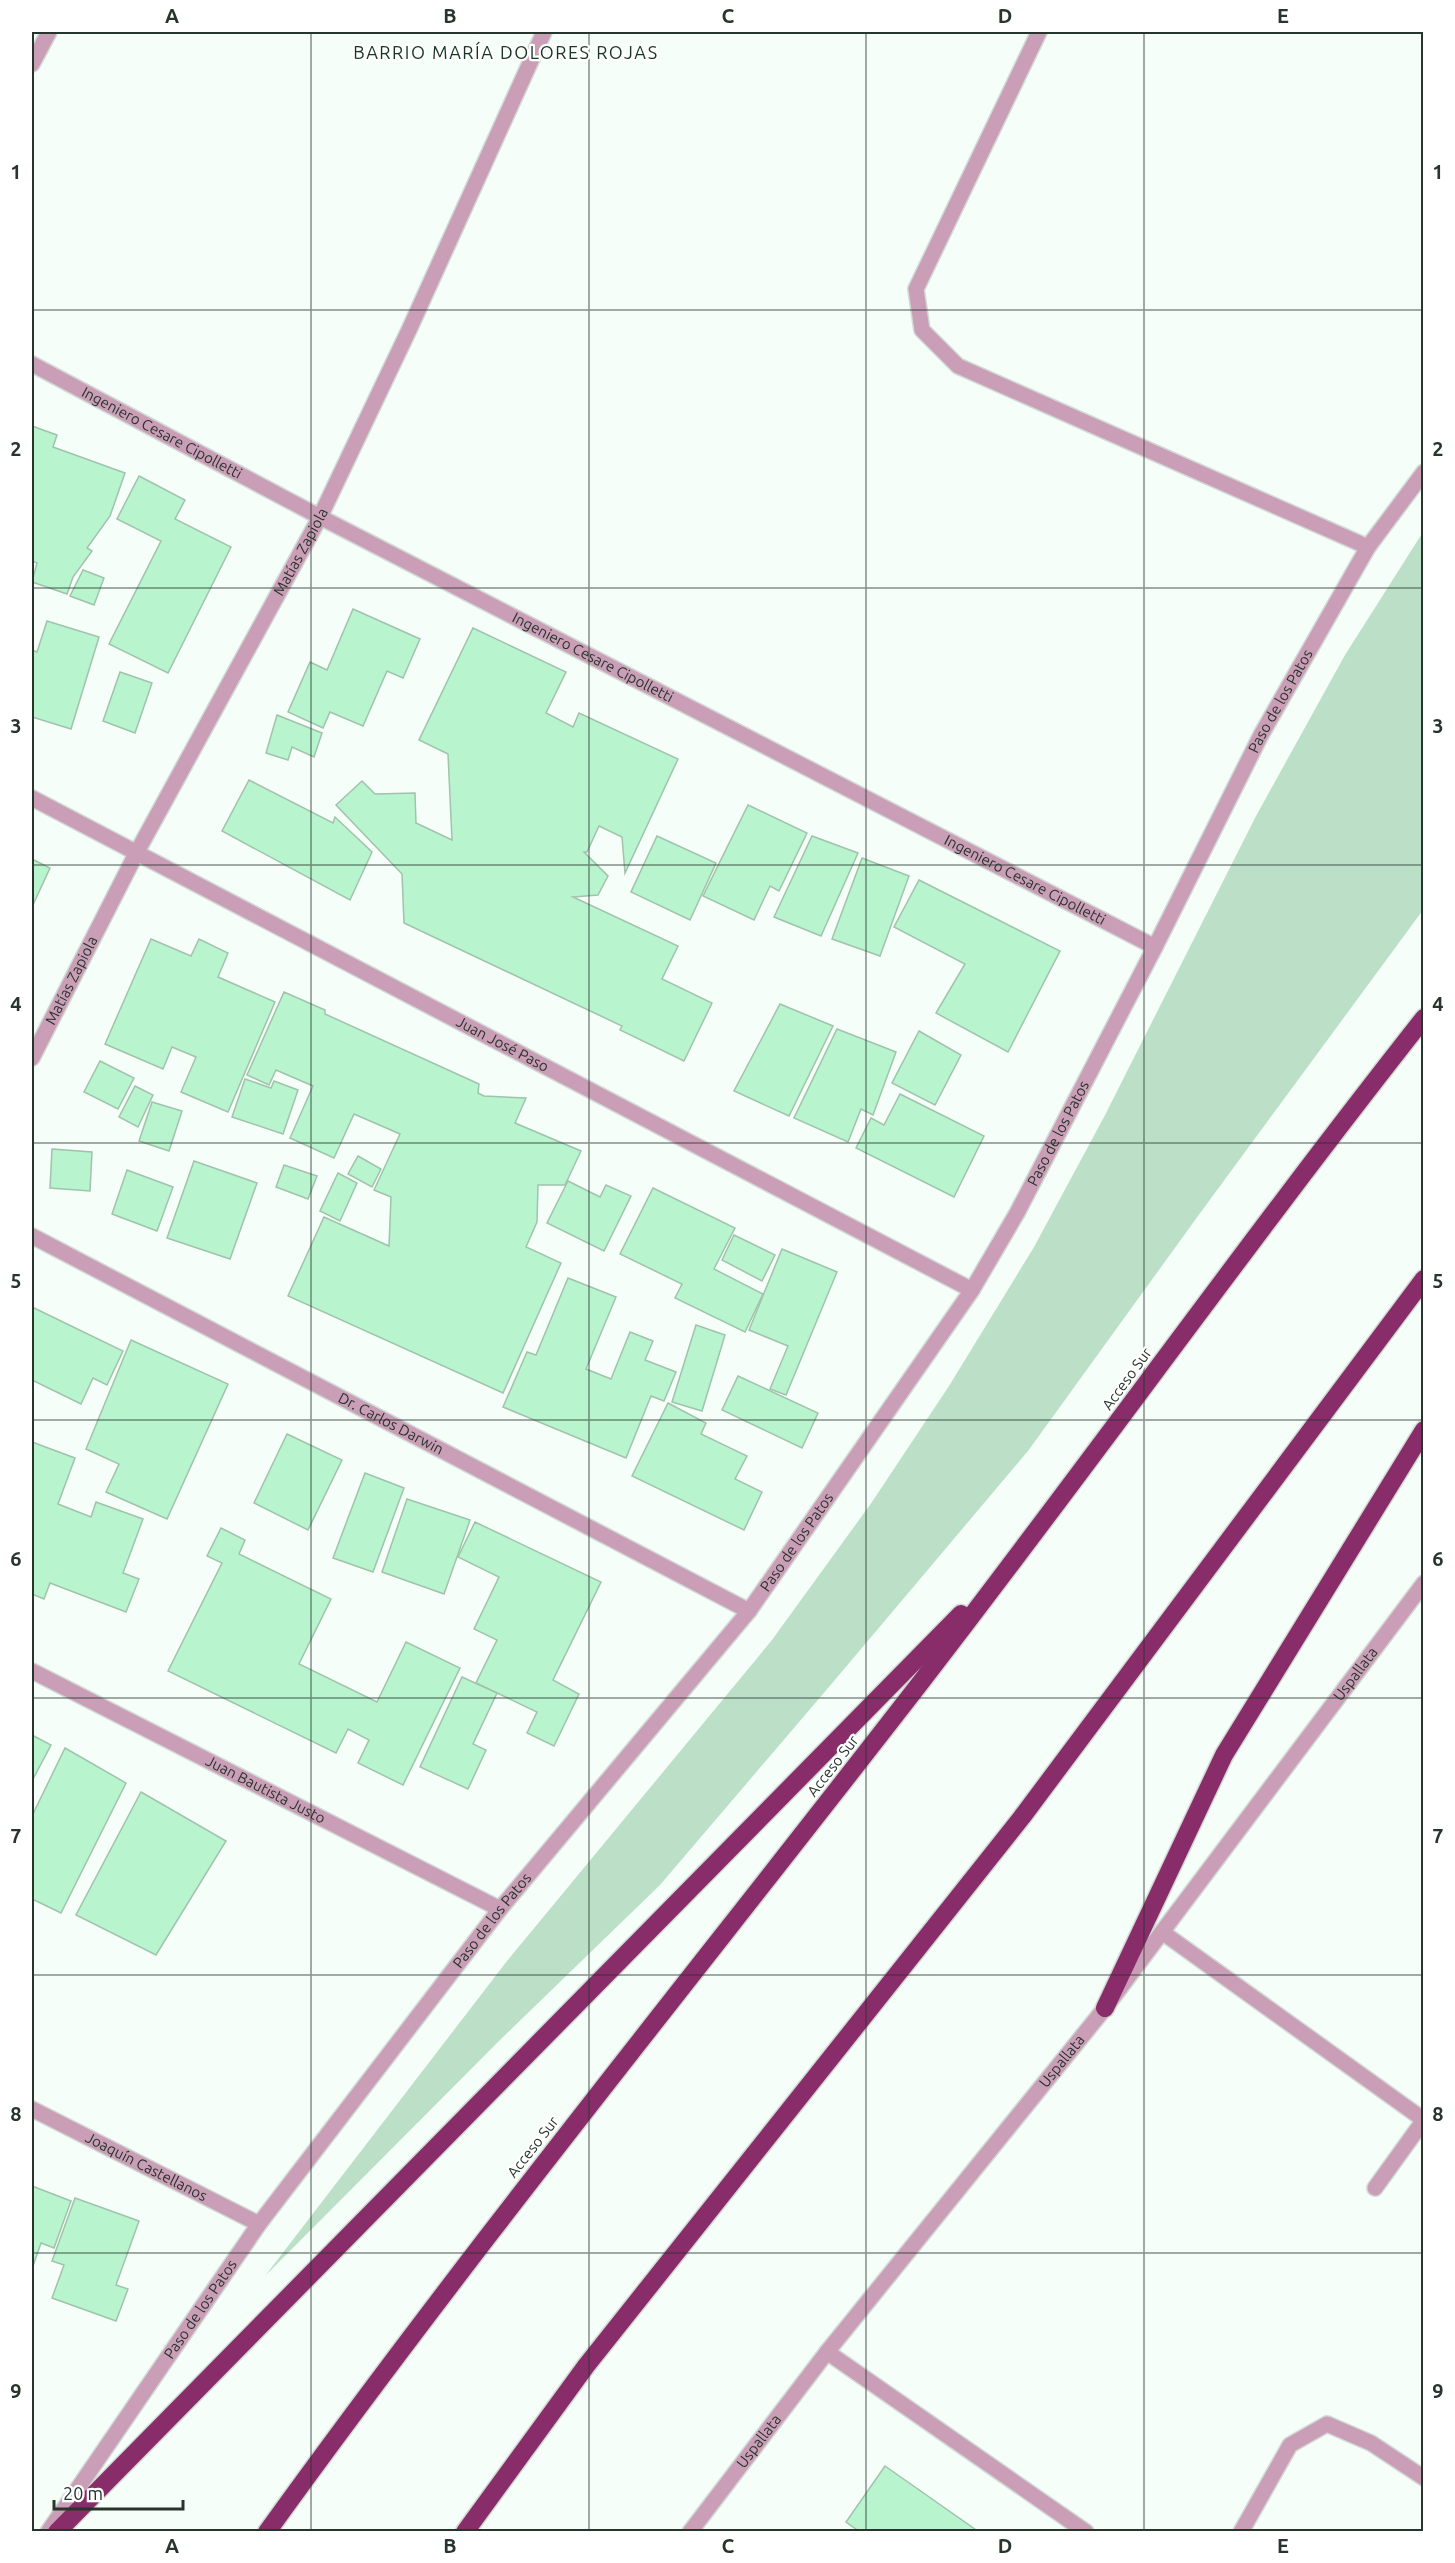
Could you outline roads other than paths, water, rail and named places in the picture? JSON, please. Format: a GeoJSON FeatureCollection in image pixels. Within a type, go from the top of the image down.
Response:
{"type":"FeatureCollection","features":[{"type":"Feature","properties":{"kind":"highway","name":"Acceso Sur"},"geometry":{"type":"LineString","coordinates":[[267,2532],[356,2406],[1019,1555],[1303,1171],[1424,1018]]}},
{"type":"Feature","properties":{"kind":"highway"},"geometry":{"type":"LineString","coordinates":[[465,2532],[586,2366],[1022,1817],[1424,1280]]}},
{"type":"Feature","properties":{"kind":"highway"},"geometry":{"type":"LineString","coordinates":[[1105,2008],[1224,1755],[1424,1430]]}},
{"type":"Feature","properties":{"kind":"highway"},"geometry":{"type":"LineString","coordinates":[[57,2532],[1019,1555]]}},
{"type":"Feature","properties":{"kind":"street"},"geometry":{"type":"LineString","coordinates":[[32,64],[49,32]]}},
{"type":"Feature","properties":{"kind":"street","name":"Matías Zapiola"},"geometry":{"type":"LineString","coordinates":[[32,1058],[137,852],[320,517],[409,330],[544,32]]}},
{"type":"Feature","properties":{"kind":"street"},"geometry":{"type":"LineString","coordinates":[[1039,32],[916,289],[922,330],[958,366],[1368,547]]}},
{"type":"Feature","properties":{"kind":"street","name":"Ingeniero Cesare Cipolletti"},"geometry":{"type":"LineString","coordinates":[[32,364],[320,517],[1155,947]]}},
{"type":"Feature","properties":{"kind":"street","name":"Paso de los Patos"},"geometry":{"type":"LineString","coordinates":[[48,2532],[259,2224],[500,1909],[749,1611],[972,1290],[1017,1213],[1155,947],[1261,735],[1368,547],[1424,472]]}},
{"type":"Feature","properties":{"kind":"street","name":"Juan José Paso"},"geometry":{"type":"LineString","coordinates":[[32,798],[972,1290]]}},
{"type":"Feature","properties":{"kind":"street","name":"Dr. Carlos Darwin"},"geometry":{"type":"LineString","coordinates":[[32,1236],[749,1611]]}},
{"type":"Feature","properties":{"kind":"street","name":"Uspallata"},"geometry":{"type":"LineString","coordinates":[[690,2532],[826,2352],[1105,2008],[1424,1583]]}},
{"type":"Feature","properties":{"kind":"street","name":"Juan Bautista Justo"},"geometry":{"type":"LineString","coordinates":[[32,1671],[500,1909]]}},
{"type":"Feature","properties":{"kind":"street"},"geometry":{"type":"LineString","coordinates":[[1162,1932],[1424,2120],[1375,2188]]}},
{"type":"Feature","properties":{"kind":"street","name":"Joaquín Castellanos"},"geometry":{"type":"LineString","coordinates":[[32,2109],[259,2224]]}},
{"type":"Feature","properties":{"kind":"street"},"geometry":{"type":"LineString","coordinates":[[826,2352],[1086,2532]]}},
{"type":"Feature","properties":{"kind":"street"},"geometry":{"type":"LineString","coordinates":[[1241,2532],[1290,2445],[1327,2424],[1371,2443],[1424,2478]]}},
{"type":"Feature","properties":{"kind":"district","name":"BARRIO MARÍA DOLORES ROJAS"},"geometry":{"type":"Point","coordinates":[506,53]}}]}
